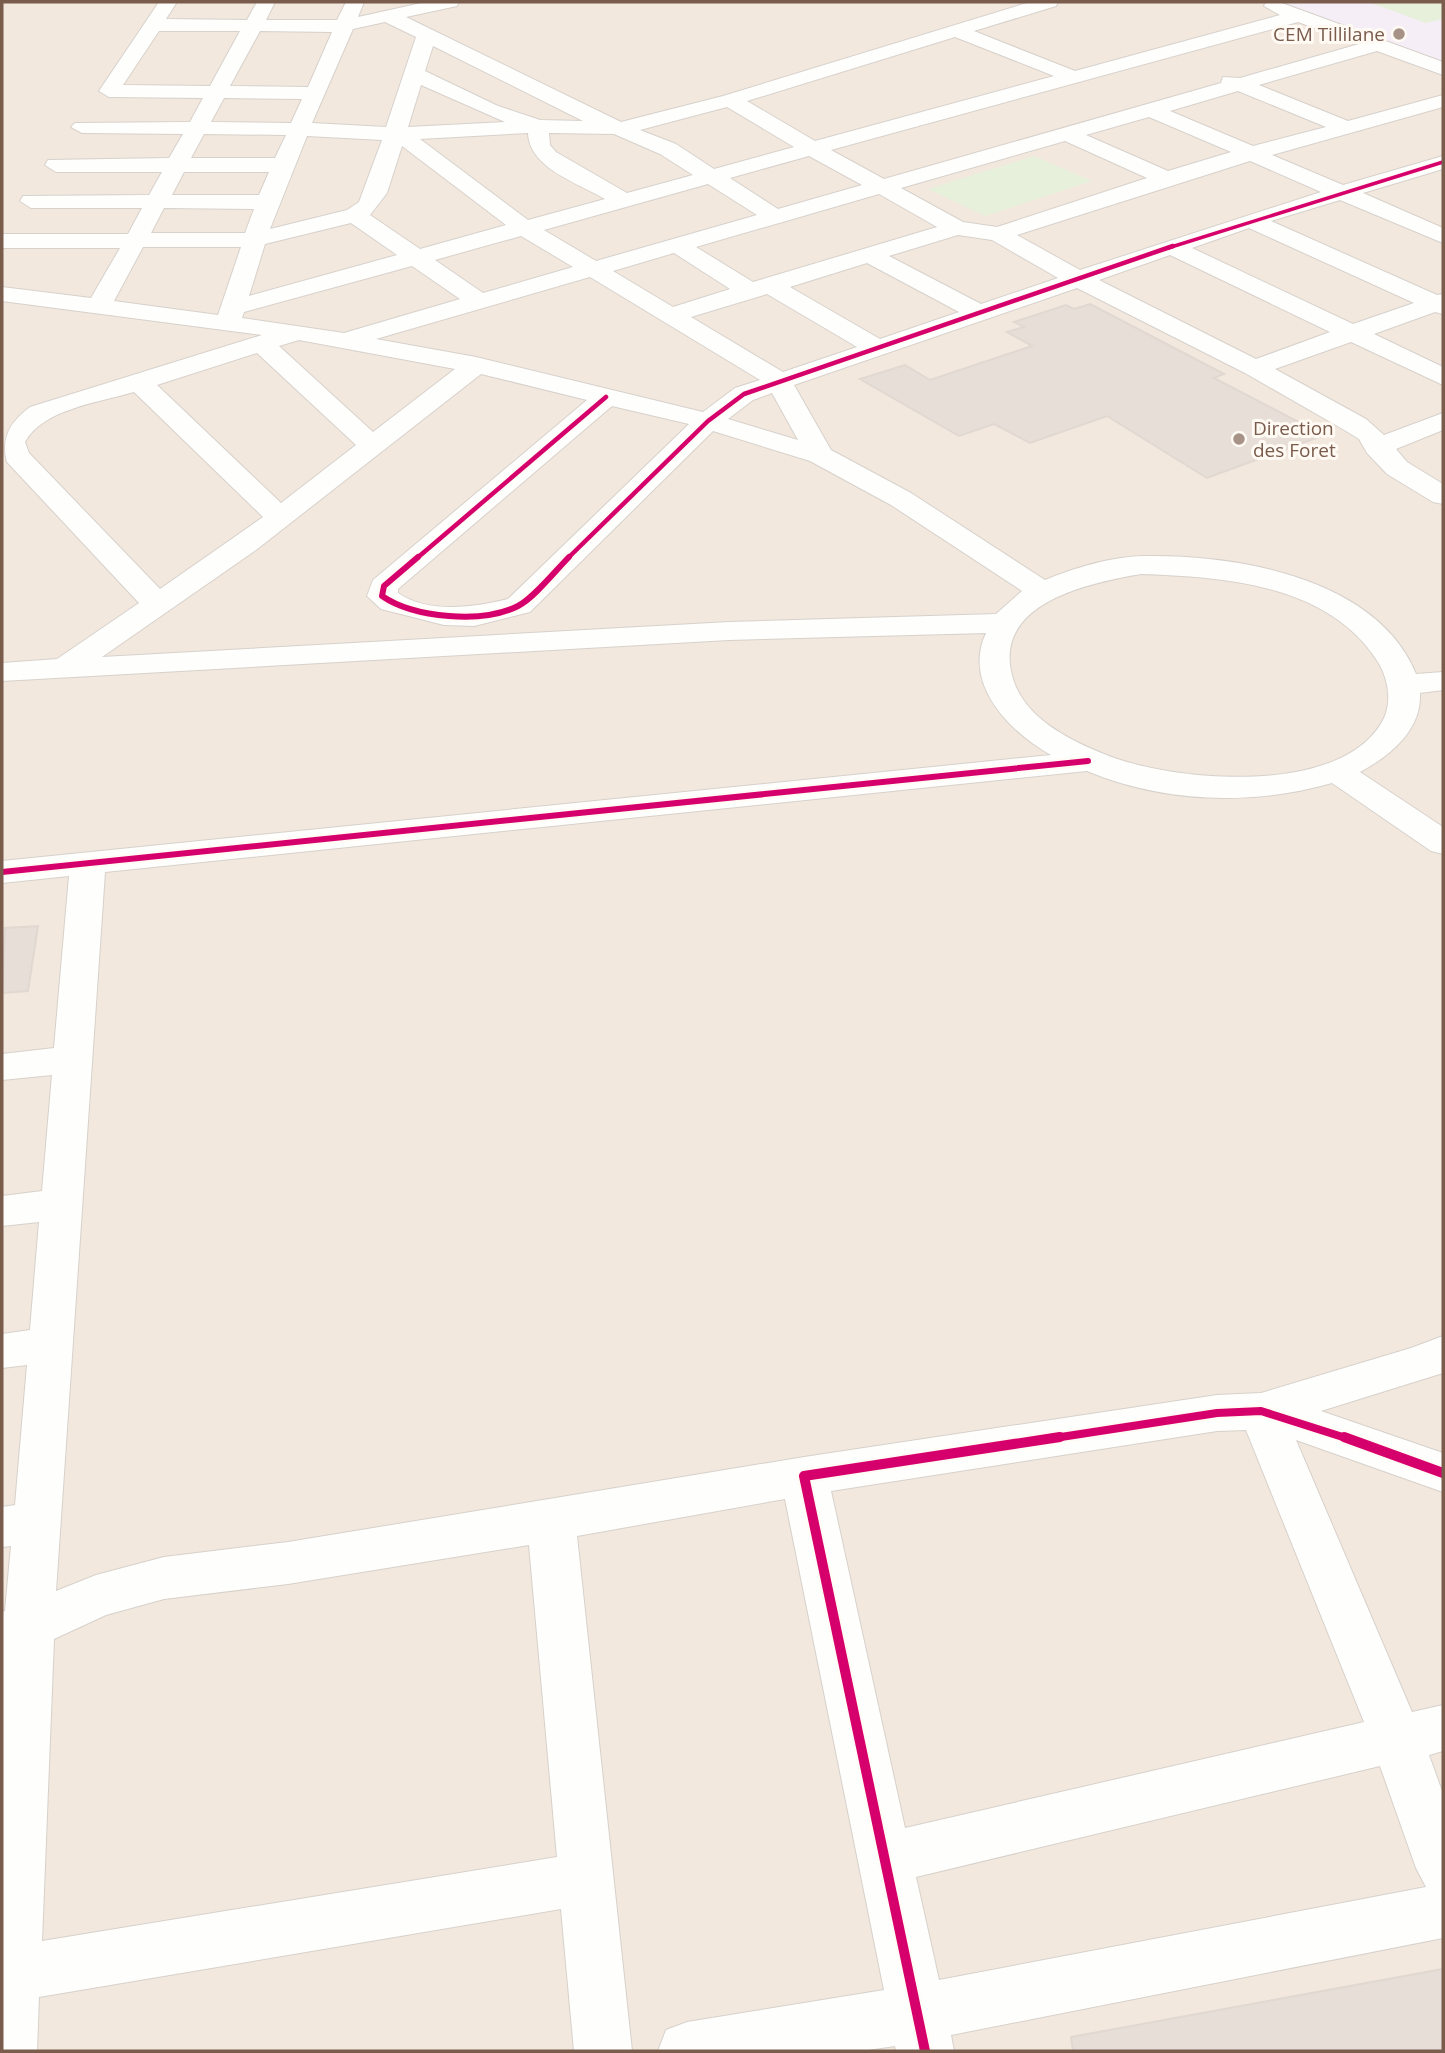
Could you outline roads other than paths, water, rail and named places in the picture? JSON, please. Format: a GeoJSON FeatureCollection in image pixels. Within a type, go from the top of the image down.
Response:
{"type":"FeatureCollection","features":[{"type":"Feature","properties":{"kind":"street"},"geometry":{"type":"LineString","coordinates":[[327,6],[427,5],[450,2]]}},
{"type":"Feature","properties":{"kind":"street"},"geometry":{"type":"LineString","coordinates":[[82,127],[298,129],[396,135],[538,126],[622,128],[730,100],[1049,2]]}},
{"type":"Feature","properties":{"kind":"street"},"geometry":{"type":"LineString","coordinates":[[1262,2],[1443,69]]}},
{"type":"Feature","properties":{"kind":"street"},"geometry":{"type":"LineString","coordinates":[[2,242],[172,3]]}},
{"type":"Feature","properties":{"kind":"street"},"geometry":{"type":"LineString","coordinates":[[100,305],[265,3]]}},
{"type":"Feature","properties":{"kind":"street"},"geometry":{"type":"LineString","coordinates":[[236,4],[289,5]]}},
{"type":"Feature","properties":{"kind":"street"},"geometry":{"type":"LineString","coordinates":[[231,315],[267,202],[312,93],[354,4]]}},
{"type":"Feature","properties":{"kind":"street"},"geometry":{"type":"LineString","coordinates":[[154,25],[342,26],[427,5]]}},
{"type":"Feature","properties":{"kind":"street"},"geometry":{"type":"LineString","coordinates":[[388,16],[596,119],[668,149],[777,218]]}},
{"type":"Feature","properties":{"kind":"street"},"geometry":{"type":"LineString","coordinates":[[231,315],[523,227],[814,150],[940,112],[1297,16]]}},
{"type":"Feature","properties":{"kind":"street"},"geometry":{"type":"LineString","coordinates":[[957,31],[1071,76]]}},
{"type":"Feature","properties":{"kind":"street"},"geometry":{"type":"LineString","coordinates":[[2,242],[253,240],[355,215],[368,206],[376,193],[426,36]]}},
{"type":"Feature","properties":{"kind":"street"},"geometry":{"type":"LineString","coordinates":[[345,340],[1378,45]]}},
{"type":"Feature","properties":{"kind":"street"},"geometry":{"type":"LineString","coordinates":[[1163,53],[1188,63]]}},
{"type":"Feature","properties":{"kind":"street"},"geometry":{"type":"LineString","coordinates":[[1212,73],[1345,127]]}},
{"type":"Feature","properties":{"kind":"street"},"geometry":{"type":"LineString","coordinates":[[414,74],[491,110],[538,126]]}},
{"type":"Feature","properties":{"kind":"street"},"geometry":{"type":"LineString","coordinates":[[109,91],[312,93]]}},
{"type":"Feature","properties":{"kind":"street"},"geometry":{"type":"LineString","coordinates":[[730,100],[814,150],[957,228],[998,234],[1078,279],[1254,368],[1369,433],[1377,447],[1398,468],[1443,496]]}},
{"type":"Feature","properties":{"kind":"street"},"geometry":{"type":"LineString","coordinates":[[998,234],[1252,152],[1443,101]]}},
{"type":"Feature","properties":{"kind":"street"},"geometry":{"type":"LineString","coordinates":[[1148,109],[1342,190],[1443,236]]}},
{"type":"Feature","properties":{"kind":"street"},"geometry":{"type":"LineString","coordinates":[[940,112],[1016,147]]}},
{"type":"Feature","properties":{"kind":"street"},"geometry":{"type":"LineString","coordinates":[[538,126],[539,146],[548,157],[623,200]]}},
{"type":"Feature","properties":{"kind":"street"},"geometry":{"type":"LineString","coordinates":[[1064,133],[1166,178]]}},
{"type":"Feature","properties":{"kind":"street"},"geometry":{"type":"LineString","coordinates":[[396,135],[523,227],[778,380],[820,456]]}},
{"type":"Feature","properties":{"kind":"street"},"geometry":{"type":"LineString","coordinates":[[56,165],[283,165]]}},
{"type":"Feature","properties":{"kind":"street"},"geometry":{"type":"LineString","coordinates":[[606,397],[384,586],[382,596],[392,603],[444,616],[474,617],[519,606],[708,421],[744,394],[778,380],[981,314],[1250,220],[1342,190],[1438,167]]}},
{"type":"Feature","properties":{"kind":"street"},"geometry":{"type":"LineString","coordinates":[[31,201],[267,202]]}},
{"type":"Feature","properties":{"kind":"street"},"geometry":{"type":"LineString","coordinates":[[355,215],[480,302]]}},
{"type":"Feature","properties":{"kind":"street"},"geometry":{"type":"LineString","coordinates":[[1250,220],[1441,304]]}},
{"type":"Feature","properties":{"kind":"street"},"geometry":{"type":"LineString","coordinates":[[668,316],[957,228]]}},
{"type":"Feature","properties":{"kind":"street"},"geometry":{"type":"LineString","coordinates":[[679,246],[876,347]]}},
{"type":"Feature","properties":{"kind":"street"},"geometry":{"type":"LineString","coordinates":[[1172,247],[1443,377]]}},
{"type":"Feature","properties":{"kind":"street"},"geometry":{"type":"LineString","coordinates":[[869,255],[981,314]]}},
{"type":"Feature","properties":{"kind":"street"},"geometry":{"type":"LineString","coordinates":[[2,294],[231,315],[299,332],[476,365],[708,421],[820,456],[901,499],[1042,591]]}},
{"type":"Feature","properties":{"kind":"street"},"geometry":{"type":"LineString","coordinates":[[1254,368],[1441,304]]}},
{"type":"Feature","properties":{"kind":"street"},"geometry":{"type":"LineString","coordinates":[[158,605],[17,456],[11,442],[19,428],[38,413],[299,332]]}},
{"type":"Feature","properties":{"kind":"street"},"geometry":{"type":"LineString","coordinates":[[262,344],[373,446]]}},
{"type":"Feature","properties":{"kind":"street"},"geometry":{"type":"LineString","coordinates":[[65,668],[281,518],[476,365]]}},
{"type":"Feature","properties":{"kind":"street"},"geometry":{"type":"LineString","coordinates":[[139,382],[281,518]]}},
{"type":"Feature","properties":{"kind":"street"},"geometry":{"type":"LineString","coordinates":[[1377,447],[1438,429]]}},
{"type":"Feature","properties":{"kind":"street"},"geometry":{"type":"LineString","coordinates":[[1141,565],[1199,565],[1258,575],[1312,593],[1357,619],[1389,650],[1405,685],[1401,718],[1378,748],[1337,771],[1281,786],[1216,789],[1149,780],[1088,761],[1044,737],[1014,710],[996,680],[993,650],[1004,623],[1020,606],[1042,591],[1087,573],[1141,565]]}},
{"type":"Feature","properties":{"kind":"street"},"geometry":{"type":"LineString","coordinates":[[2,672],[729,631],[1004,623]]}},
{"type":"Feature","properties":{"kind":"street"},"geometry":{"type":"LineString","coordinates":[[1405,685],[1443,681]]}},
{"type":"Feature","properties":{"kind":"street"},"geometry":{"type":"LineString","coordinates":[[2,872],[1088,761]]}},
{"type":"Feature","properties":{"kind":"street"},"geometry":{"type":"LineString","coordinates":[[1337,771],[1443,843]]}},
{"type":"Feature","properties":{"kind":"street"},"geometry":{"type":"LineString","coordinates":[[8,2051],[12,1974],[8,1920],[19,1525],[51,1344],[88,863]]}},
{"type":"Feature","properties":{"kind":"street"},"geometry":{"type":"LineString","coordinates":[[2,1067],[73,1059]]}},
{"type":"Feature","properties":{"kind":"street"},"geometry":{"type":"LineString","coordinates":[[2,1212],[62,1204]]}},
{"type":"Feature","properties":{"kind":"street"},"geometry":{"type":"LineString","coordinates":[[2,1351],[51,1344]]}},
{"type":"Feature","properties":{"kind":"street"},"geometry":{"type":"LineString","coordinates":[[15,1630],[96,1596],[164,1578],[288,1563],[551,1521],[804,1476],[1217,1413],[1261,1411],[1425,1362],[1443,1353]]}},
{"type":"Feature","properties":{"kind":"street"},"geometry":{"type":"LineString","coordinates":[[1261,1411],[1339,1435],[1443,1473]]}},
{"type":"Feature","properties":{"kind":"street"},"geometry":{"type":"LineString","coordinates":[[1261,1411],[1420,1734],[1443,1868]]}},
{"type":"Feature","properties":{"kind":"street"},"geometry":{"type":"LineString","coordinates":[[804,1476],[922,2032]]}},
{"type":"Feature","properties":{"kind":"street"},"geometry":{"type":"LineString","coordinates":[[551,1521],[584,1879],[603,2051]]}},
{"type":"Feature","properties":{"kind":"street"},"geometry":{"type":"LineString","coordinates":[[885,1858],[1420,1734]]}},
{"type":"Feature","properties":{"kind":"street"},"geometry":{"type":"LineString","coordinates":[[12,1974],[584,1879]]}},
{"type":"Feature","properties":{"kind":"street"},"geometry":{"type":"LineString","coordinates":[[687,2051],[922,2032],[1443,1912]]}},
{"type":"Feature","properties":{"kind":"place","name":"CEM Tillilane"},"geometry":{"type":"Point","coordinates":[1399,34]}},
{"type":"Feature","properties":{"kind":"place","name":"Direction des Foret"},"geometry":{"type":"Point","coordinates":[1239,439]}}]}
